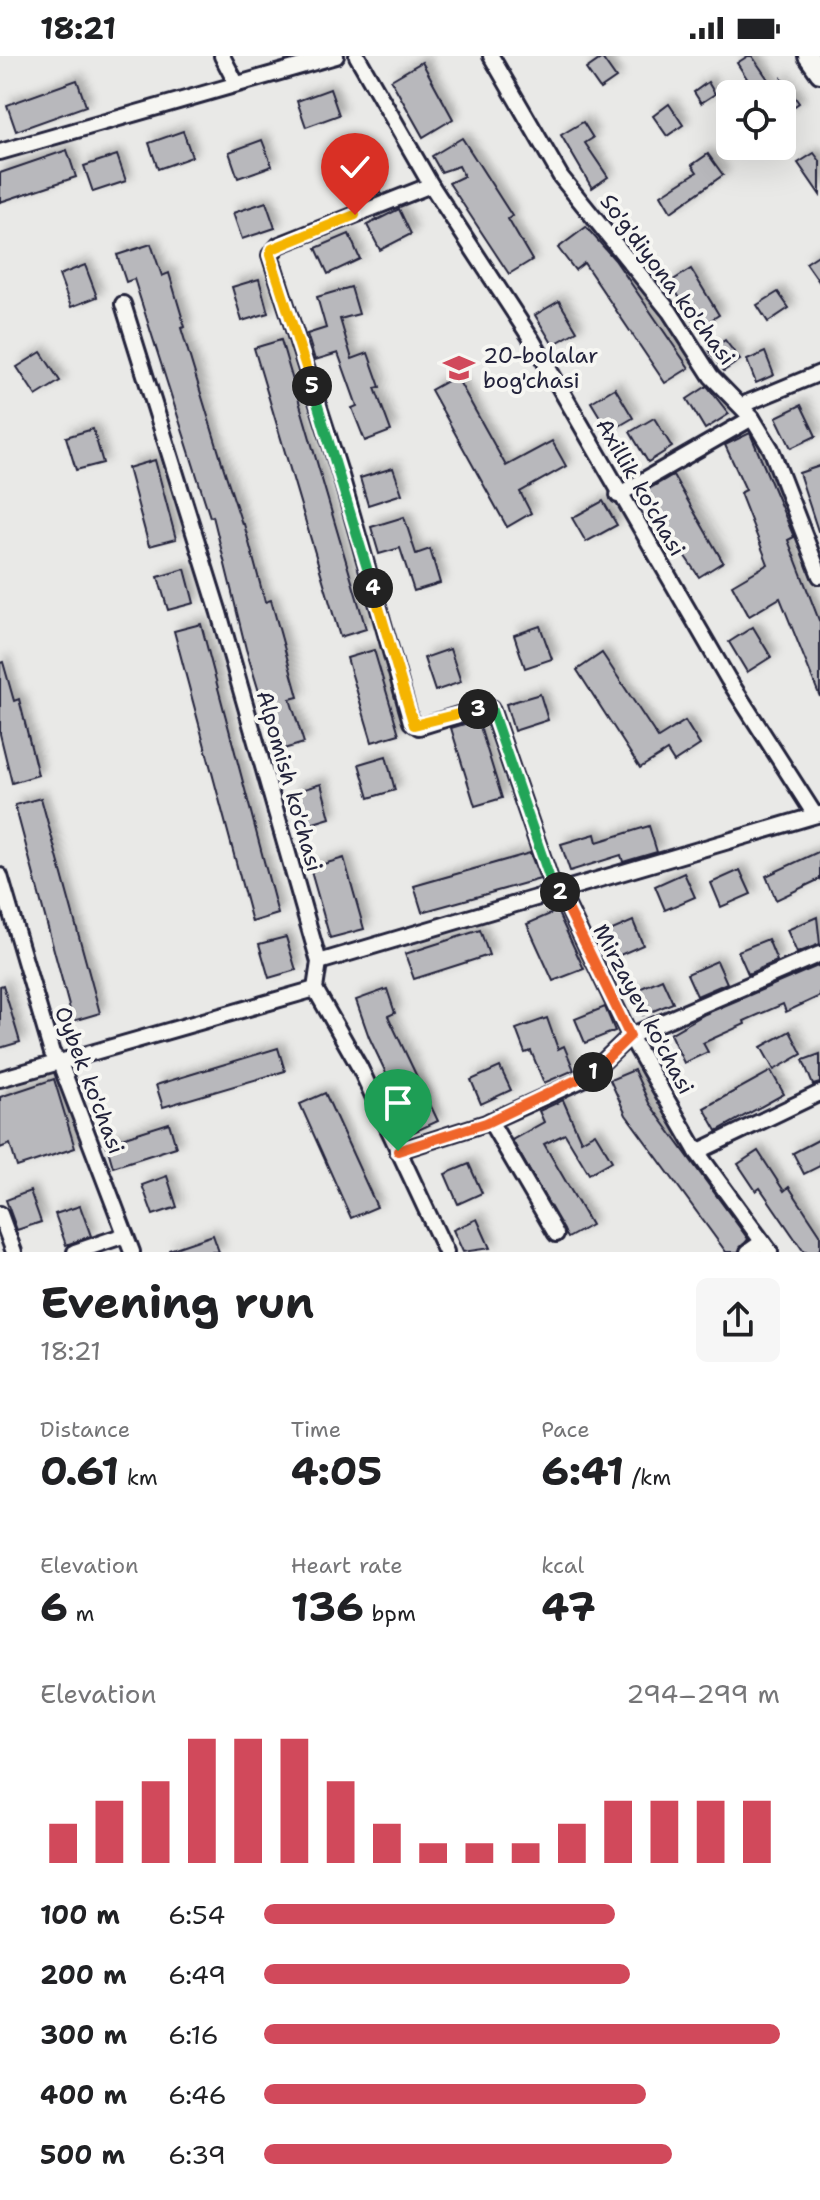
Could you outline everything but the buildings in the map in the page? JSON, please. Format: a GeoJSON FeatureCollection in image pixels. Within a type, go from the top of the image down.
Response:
{"type":"FeatureCollection","features":[{"type":"Feature","properties":{"kind":"street"},"geometry":{"type":"LineString","coordinates":[[222,56],[236,83]]}},
{"type":"Feature","properties":{"kind":"street"},"geometry":{"type":"LineString","coordinates":[[0,152],[336,56]]}},
{"type":"Feature","properties":{"kind":"street","name":"Axillik ko'chasi"},"geometry":{"type":"LineString","coordinates":[[357,56],[431,185],[532,340],[618,495],[728,679],[818,815]]}},
{"type":"Feature","properties":{"kind":"street","name":"So'g'diyona ko'chasi"},"geometry":{"type":"LineString","coordinates":[[491,56],[561,177],[670,312],[711,376],[752,418],[771,449],[820,576]]}},
{"type":"Feature","properties":{"kind":"street"},"geometry":{"type":"LineString","coordinates":[[808,56],[820,73]]}},
{"type":"Feature","properties":{"kind":"street","name":"Mirzayev ko'chasi"},"geometry":{"type":"LineString","coordinates":[[431,185],[279,245],[270,255],[341,476],[411,722],[419,727],[489,706],[550,879],[560,891],[630,1036],[697,1152],[766,1247]]}},
{"type":"Feature","properties":{"kind":"street","name":"Alpomish ko'chasi"},"geometry":{"type":"LineString","coordinates":[[123,304],[219,613],[319,962],[315,989]]}},
{"type":"Feature","properties":{"kind":"street"},"geometry":{"type":"LineString","coordinates":[[742,405],[820,373]]}},
{"type":"Feature","properties":{"kind":"street"},"geometry":{"type":"LineString","coordinates":[[618,495],[752,418]]}},
{"type":"Feature","properties":{"kind":"street"},"geometry":{"type":"LineString","coordinates":[[319,962],[818,815]]}},
{"type":"Feature","properties":{"kind":"street","name":"Oybek ko'chasi"},"geometry":{"type":"LineString","coordinates":[[0,876],[52,1053],[60,1063],[132,1252]]}},
{"type":"Feature","properties":{"kind":"street"},"geometry":{"type":"LineString","coordinates":[[398,1151],[490,1121],[586,1078],[630,1036],[820,954]]}},
{"type":"Feature","properties":{"kind":"street"},"geometry":{"type":"LineString","coordinates":[[0,1079],[315,989],[360,1068],[446,1252]]}},
{"type":"Feature","properties":{"kind":"street"},"geometry":{"type":"LineString","coordinates":[[697,1152],[820,1093]]}},
{"type":"Feature","properties":{"kind":"street"},"geometry":{"type":"LineString","coordinates":[[490,1121],[556,1234]]}},
{"type":"Feature","properties":{"kind":"street"},"geometry":{"type":"LineString","coordinates":[[0,1214],[14,1252]]}},
{"type":"Feature","properties":{"kind":"street"},"geometry":{"type":"LineString","coordinates":[[75,1252],[125,1235]]}},
{"type":"Feature","properties":{"kind":"street"},"geometry":{"type":"LineString","coordinates":[[748,1252],[766,1247]]}},
{"type":"Feature","properties":{"kind":"place","name":"20-bolalar bog'chasi"},"geometry":{"type":"Point","coordinates":[459,368]}},
{"type":"Feature","properties":{"kind":"route"},"geometry":{"type":"LineString","coordinates":[[355,215],[279,245],[272,249],[270,255],[341,476],[411,722],[419,727],[487,706],[491,708],[550,879],[560,891],[630,1036],[586,1078],[486,1123],[398,1151]]}}]}
